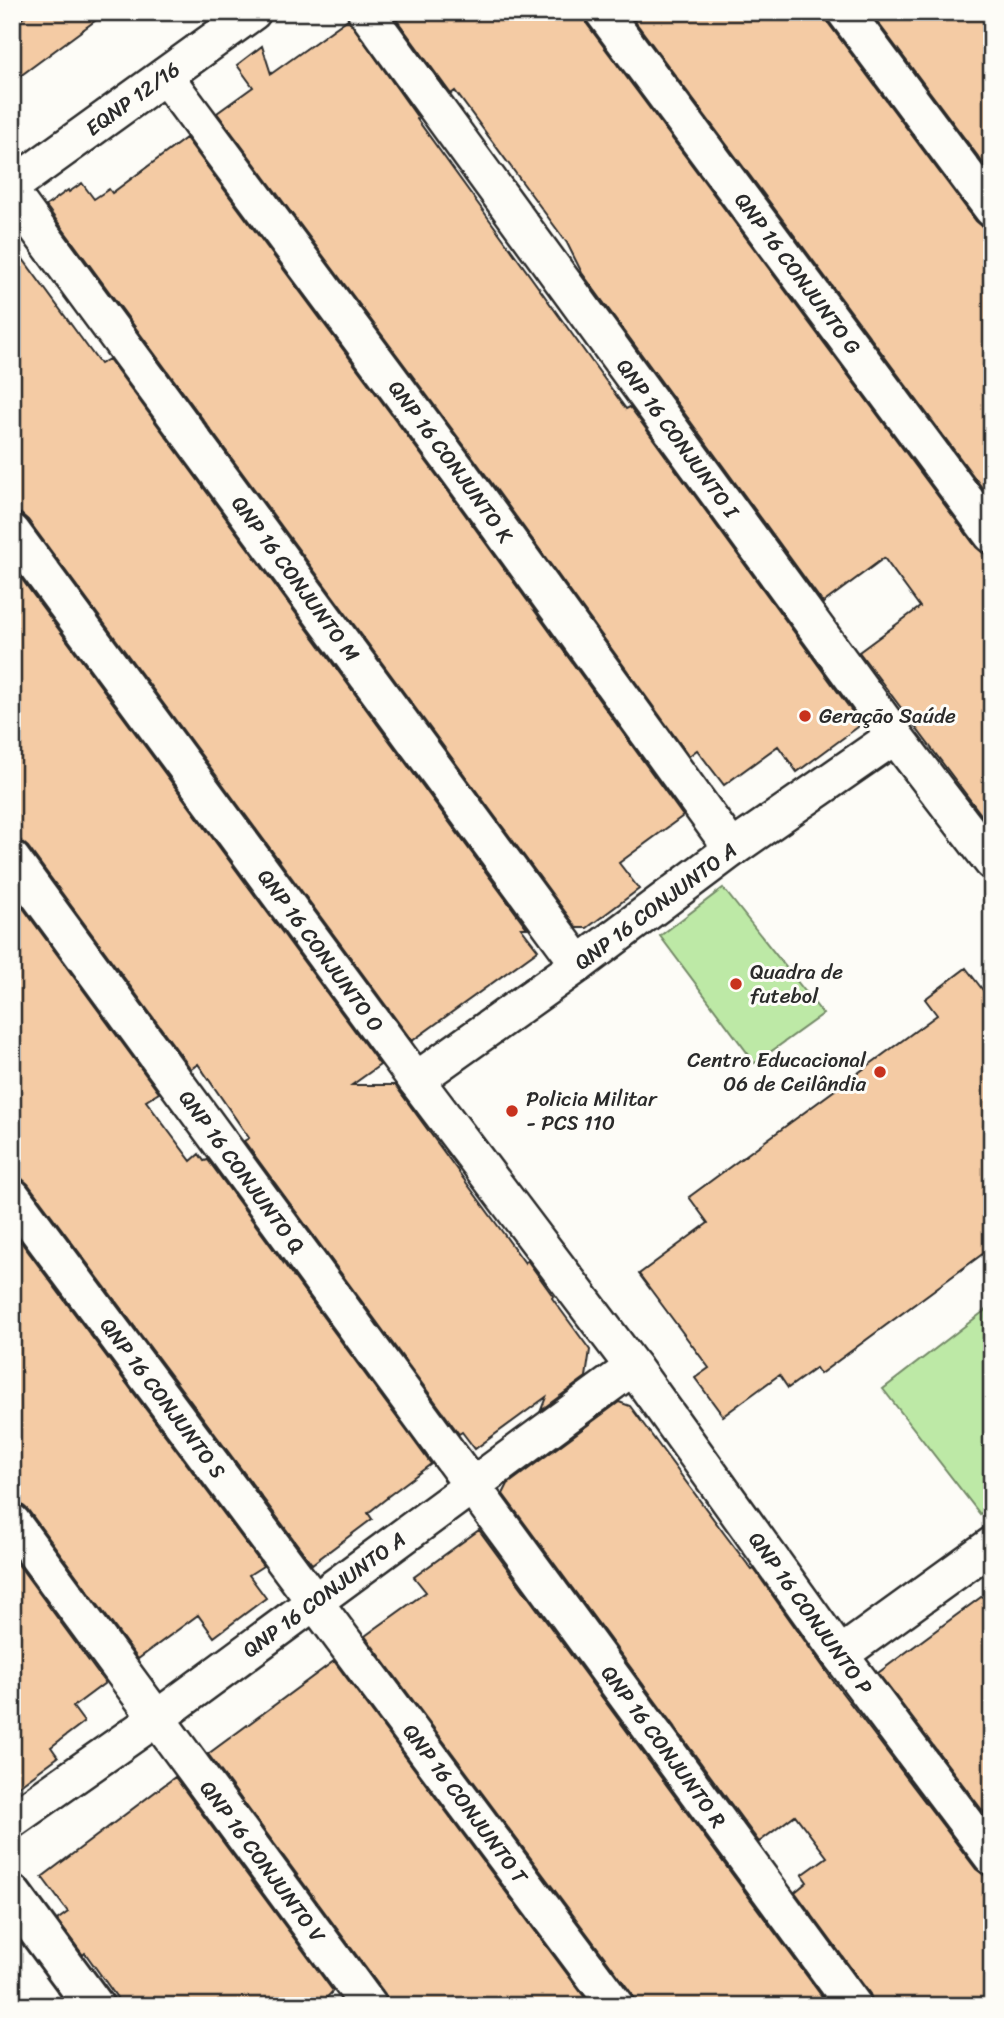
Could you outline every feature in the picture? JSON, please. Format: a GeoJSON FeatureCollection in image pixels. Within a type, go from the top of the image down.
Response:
{"type":"FeatureCollection","features":[{"type":"Feature","properties":{"kind":"street","name":"EQNP 12/16"},"geometry":{"type":"LineString","coordinates":[[12,186],[253,12]]}},
{"type":"Feature","properties":{"kind":"street","name":"QNP 16 CONJUNTO I"},"geometry":{"type":"LineString","coordinates":[[366,12],[895,736],[992,862]]}},
{"type":"Feature","properties":{"kind":"street","name":"QNP 16 CONJUNTO G"},"geometry":{"type":"LineString","coordinates":[[603,12],[992,535]]}},
{"type":"Feature","properties":{"kind":"street"},"geometry":{"type":"LineString","coordinates":[[845,12],[992,209]]}},
{"type":"Feature","properties":{"kind":"street","name":"QNP 16 CONJUNTO K"},"geometry":{"type":"LineString","coordinates":[[165,76],[451,461],[732,849]]}},
{"type":"Feature","properties":{"kind":"street","name":"QNP 16 CONJUNTO M"},"geometry":{"type":"LineString","coordinates":[[12,194],[579,964]]}},
{"type":"Feature","properties":{"kind":"street","name":"QNP 16 CONJUNTO O"},"geometry":{"type":"LineString","coordinates":[[12,532],[416,1080],[634,1367]]}},
{"type":"Feature","properties":{"kind":"street","name":"QNP 16 CONJUNTO A"},"geometry":{"type":"LineString","coordinates":[[416,1080],[579,964],[732,849],[895,736]]}},
{"type":"Feature","properties":{"kind":"street","name":"QNP 16 CONJUNTO Q"},"geometry":{"type":"LineString","coordinates":[[12,859],[472,1486]]}},
{"type":"Feature","properties":{"kind":"street","name":"QNP 16 CONJUNTO S"},"geometry":{"type":"LineString","coordinates":[[12,1196],[313,1601]]}},
{"type":"Feature","properties":{"kind":"street","name":"QNP 16 CONJUNTO A"},"geometry":{"type":"LineString","coordinates":[[12,1820],[157,1718],[634,1367]]}},
{"type":"Feature","properties":{"kind":"street","name":"QNP 16 CONJUNTO P"},"geometry":{"type":"LineString","coordinates":[[634,1367],[840,1655],[992,1857]]}},
{"type":"Feature","properties":{"kind":"street","name":"QNP 16 CONJUNTO R"},"geometry":{"type":"LineString","coordinates":[[472,1486],[854,2006]]}},
{"type":"Feature","properties":{"kind":"street","name":"QNP 16 CONJUNTO V"},"geometry":{"type":"LineString","coordinates":[[12,1522],[369,2006]]}},
{"type":"Feature","properties":{"kind":"street"},"geometry":{"type":"LineString","coordinates":[[840,1655],[992,1545]]}},
{"type":"Feature","properties":{"kind":"street","name":"QNP 16 CONJUNTO T"},"geometry":{"type":"LineString","coordinates":[[313,1601],[616,2006]]}},
{"type":"Feature","properties":{"kind":"street"},"geometry":{"type":"LineString","coordinates":[[12,1895],[94,2006]]}},
{"type":"Feature","properties":{"kind":"green space"},"geometry":{"type":"Polygon","coordinates":[[[723,888],[823,1014],[755,1063],[660,936],[723,888]]]}},
{"type":"Feature","properties":{"kind":"green space"},"geometry":{"type":"Polygon","coordinates":[[[992,1305],[992,1505],[980,1514],[883,1389],[992,1305]]]}},
{"type":"Feature","properties":{"kind":"building"},"geometry":{"type":"Polygon","coordinates":[[[31,12],[107,12],[12,82],[12,26],[31,12]]]}},
{"type":"Feature","properties":{"kind":"building"},"geometry":{"type":"Polygon","coordinates":[[[391,12],[583,12],[587,24],[976,547],[983,553],[992,555],[992,829],[859,652],[920,607],[884,558],[823,603],[582,273],[567,243],[455,91],[451,94],[391,12]]]}},
{"type":"Feature","properties":{"kind":"building"},"geometry":{"type":"Polygon","coordinates":[[[628,12],[825,12],[829,24],[976,221],[983,227],[992,229],[992,501],[628,12]]]}},
{"type":"Feature","properties":{"kind":"building"},"geometry":{"type":"Polygon","coordinates":[[[870,12],[992,12],[992,175],[870,12]]]}},
{"type":"Feature","properties":{"kind":"building"},"geometry":{"type":"Polygon","coordinates":[[[348,19],[626,409],[630,407],[859,721],[858,727],[797,772],[778,746],[724,785],[697,750],[689,756],[475,460],[217,113],[253,87],[237,65],[262,46],[271,74],[348,19]]]}},
{"type":"Feature","properties":{"kind":"building"},"geometry":{"type":"Polygon","coordinates":[[[186,138],[443,484],[683,816],[619,863],[639,889],[587,928],[577,928],[46,206],[82,183],[94,199],[109,189],[112,193],[186,138]]]}},
{"type":"Feature","properties":{"kind":"building"},"geometry":{"type":"Polygon","coordinates":[[[12,244],[100,364],[109,359],[527,928],[521,928],[538,950],[412,1041],[28,520],[21,514],[12,512],[12,244]]]}},
{"type":"Feature","properties":{"kind":"building"},"geometry":{"type":"Polygon","coordinates":[[[12,566],[380,1065],[352,1085],[395,1085],[525,1263],[527,1260],[590,1350],[586,1377],[541,1410],[546,1397],[475,1449],[462,1432],[459,1434],[244,1141],[249,1138],[198,1064],[191,1069],[28,847],[21,841],[12,839],[12,566]]]}},
{"type":"Feature","properties":{"kind":"building"},"geometry":{"type":"Polygon","coordinates":[[[12,893],[159,1093],[146,1101],[191,1161],[199,1154],[204,1161],[208,1160],[431,1464],[368,1513],[372,1519],[312,1564],[28,1184],[21,1178],[12,1176],[12,893]]]}},
{"type":"Feature","properties":{"kind":"building","name":"Centro Educacional 06 de Ceilândia"},"geometry":{"type":"Polygon","coordinates":[[[966,968],[992,1002],[992,1247],[820,1374],[816,1368],[788,1388],[779,1375],[723,1416],[695,1378],[709,1368],[639,1274],[708,1223],[689,1197],[937,1015],[925,999],[966,968]]]}},
{"type":"Feature","properties":{"kind":"building"},"geometry":{"type":"Polygon","coordinates":[[[12,1230],[263,1566],[249,1575],[266,1598],[214,1637],[198,1615],[138,1659],[28,1510],[21,1504],[12,1502],[12,1230]]]}},
{"type":"Feature","properties":{"kind":"building"},"geometry":{"type":"Polygon","coordinates":[[[619,1402],[630,1406],[976,1869],[992,1877],[992,2006],[900,2006],[894,1998],[882,2006],[874,2006],[870,1994],[795,1892],[807,1882],[802,1875],[827,1857],[795,1815],[759,1842],[503,1494],[508,1484],[619,1402]]]}},
{"type":"Feature","properties":{"kind":"building"},"geometry":{"type":"Polygon","coordinates":[[[479,1530],[829,2006],[636,2006],[632,1994],[365,1636],[426,1592],[414,1577],[479,1530]]]}},
{"type":"Feature","properties":{"kind":"building"},"geometry":{"type":"Polygon","coordinates":[[[12,1556],[105,1683],[73,1707],[84,1722],[51,1747],[58,1757],[12,1791],[12,1556]]]}},
{"type":"Feature","properties":{"kind":"building"},"geometry":{"type":"Polygon","coordinates":[[[992,1589],[992,1823],[878,1673],[992,1589]]]}},
{"type":"Feature","properties":{"kind":"building"},"geometry":{"type":"Polygon","coordinates":[[[334,1661],[591,2006],[389,2006],[385,1994],[208,1754],[334,1661]]]}},
{"type":"Feature","properties":{"kind":"building"},"geometry":{"type":"Polygon","coordinates":[[[175,1777],[333,1991],[319,2006],[123,2006],[85,1953],[83,1955],[57,1920],[68,1912],[42,1877],[175,1777]]]}},
{"type":"Feature","properties":{"kind":"place","name":"Geração Saúde"},"geometry":{"type":"Point","coordinates":[805,716]}},
{"type":"Feature","properties":{"kind":"place","name":"Quadra de futebol"},"geometry":{"type":"Point","coordinates":[736,984]}},
{"type":"Feature","properties":{"kind":"place","name":"Centro Educacional 06 de Ceilândia"},"geometry":{"type":"Point","coordinates":[880,1072]}},
{"type":"Feature","properties":{"kind":"place","name":"Policia Militar - PCS 110"},"geometry":{"type":"Point","coordinates":[512,1111]}}]}
